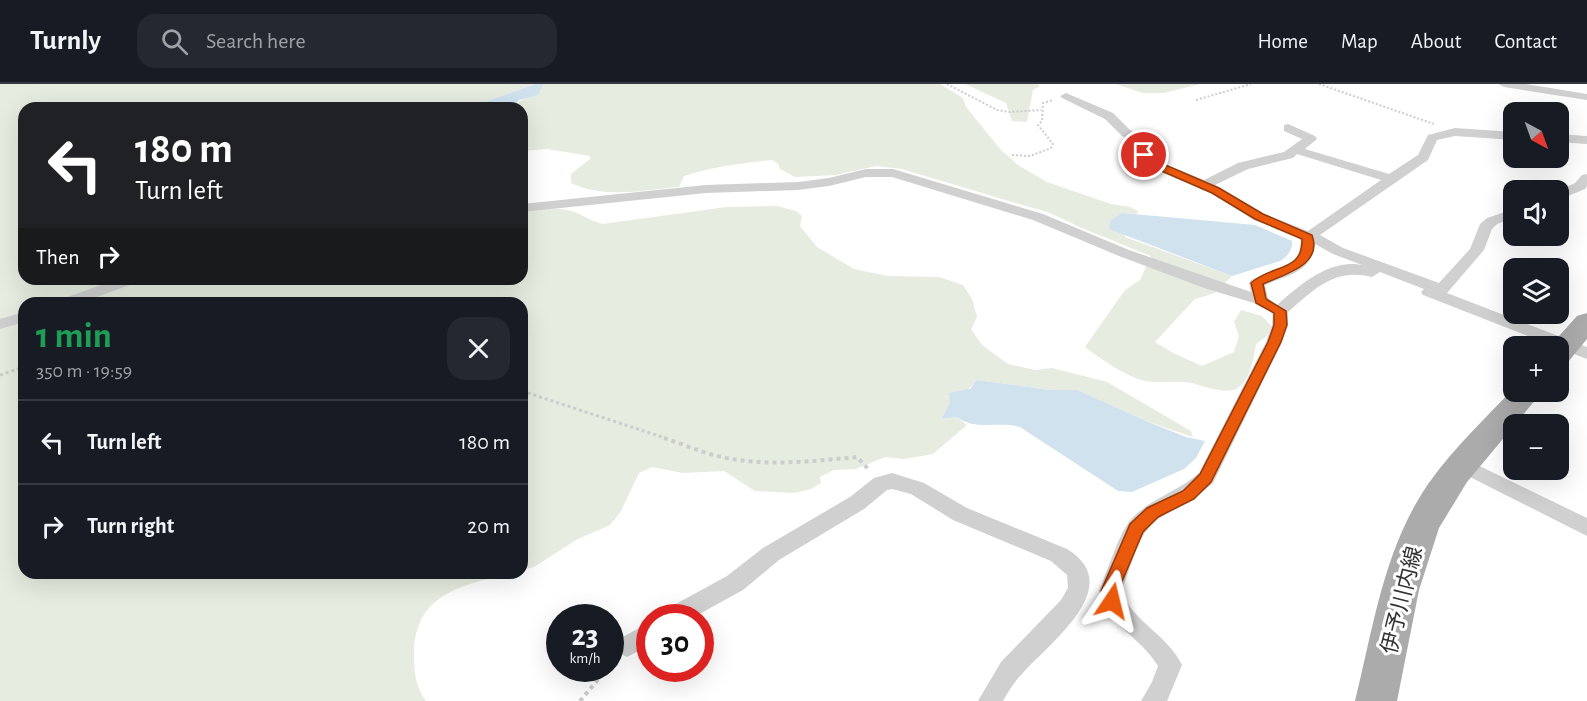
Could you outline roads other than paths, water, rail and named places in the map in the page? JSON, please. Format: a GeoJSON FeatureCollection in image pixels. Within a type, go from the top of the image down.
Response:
{"type":"FeatureCollection","features":[{"type":"Feature","properties":{"kind":"main road"},"geometry":{"type":"LineString","coordinates":[[1571,351],[1587,322]]}},
{"type":"Feature","properties":{"kind":"main road","name":"伊予川内線"},"geometry":{"type":"LineString","coordinates":[[1376,701],[1410,553],[1437,501],[1463,465],[1518,402]]}},
{"type":"Feature","properties":{"kind":"street"},"geometry":{"type":"LineString","coordinates":[[1504,84],[1587,97]]}},
{"type":"Feature","properties":{"kind":"street"},"geometry":{"type":"LineString","coordinates":[[1575,84],[1587,88]]}},
{"type":"Feature","properties":{"kind":"street"},"geometry":{"type":"LineString","coordinates":[[1066,96],[1109,116],[1126,133],[1153,147],[1144,155],[1144,160],[1205,185],[1259,217],[1319,240],[1338,251],[1571,351]]}},
{"type":"Feature","properties":{"kind":"street"},"geometry":{"type":"LineString","coordinates":[[1205,185],[1243,166],[1288,155],[1311,137],[1288,128]]}},
{"type":"Feature","properties":{"kind":"street"},"geometry":{"type":"LineString","coordinates":[[1229,291],[1257,283],[1298,264],[1306,257],[1308,237],[1423,157],[1432,138],[1455,132],[1503,135]]}},
{"type":"Feature","properties":{"kind":"street"},"geometry":{"type":"LineString","coordinates":[[1569,139],[1587,140]]}},
{"type":"Feature","properties":{"kind":"street"},"geometry":{"type":"LineString","coordinates":[[1297,150],[1390,179]]}},
{"type":"Feature","properties":{"kind":"street"},"geometry":{"type":"LineString","coordinates":[[528,207],[717,188],[807,185],[866,173],[893,173],[1038,217],[1116,250],[1260,300],[1280,311]]}},
{"type":"Feature","properties":{"kind":"street"},"geometry":{"type":"LineString","coordinates":[[1569,190],[1580,186],[1587,178]]}},
{"type":"Feature","properties":{"kind":"street"},"geometry":{"type":"LineString","coordinates":[[1440,293],[1476,250],[1485,227],[1492,221],[1503,217]]}},
{"type":"Feature","properties":{"kind":"street"},"geometry":{"type":"LineString","coordinates":[[1153,701],[1162,688],[1170,665],[1157,645],[1118,611],[1110,591],[1136,528],[1153,512],[1189,495],[1206,478],[1274,342],[1280,325],[1280,311],[1320,277],[1354,268],[1440,293]]}},
{"type":"Feature","properties":{"kind":"street"},"geometry":{"type":"LineString","coordinates":[[1257,283],[1260,300]]}},
{"type":"Feature","properties":{"kind":"street"},"geometry":{"type":"LineString","coordinates":[[82,297],[116,285]]}},
{"type":"Feature","properties":{"kind":"street"},"geometry":{"type":"LineString","coordinates":[[0,324],[18,319]]}},
{"type":"Feature","properties":{"kind":"street"},"geometry":{"type":"LineString","coordinates":[[1463,465],[1587,528]]}},
{"type":"Feature","properties":{"kind":"street"},"geometry":{"type":"LineString","coordinates":[[697,604],[735,583],[771,554],[857,502],[881,483],[892,481],[917,488],[960,514],[1059,555],[1071,562],[1078,572],[1080,586],[1072,603],[1011,668],[990,701]]}},
{"type":"Feature","properties":{"kind":"street"},"geometry":{"type":"LineString","coordinates":[[627,646],[636,641]]}},
{"type":"Feature","properties":{"kind":"water"},"geometry":{"type":"Polygon","coordinates":[[[535,84],[543,84],[538,95],[517,102],[485,102],[535,84]]]}},
{"type":"Feature","properties":{"kind":"water"},"geometry":{"type":"Polygon","coordinates":[[[1122,213],[1255,225],[1292,241],[1292,247],[1280,261],[1232,276],[1109,229],[1111,220],[1122,213]]]}},
{"type":"Feature","properties":{"kind":"water"},"geometry":{"type":"Polygon","coordinates":[[[977,380],[1051,390],[1077,390],[1186,437],[1205,441],[1196,458],[1184,469],[1132,492],[1118,491],[1020,427],[971,424],[957,417],[941,419],[950,403],[949,393],[970,389],[977,380]]]}}]}
